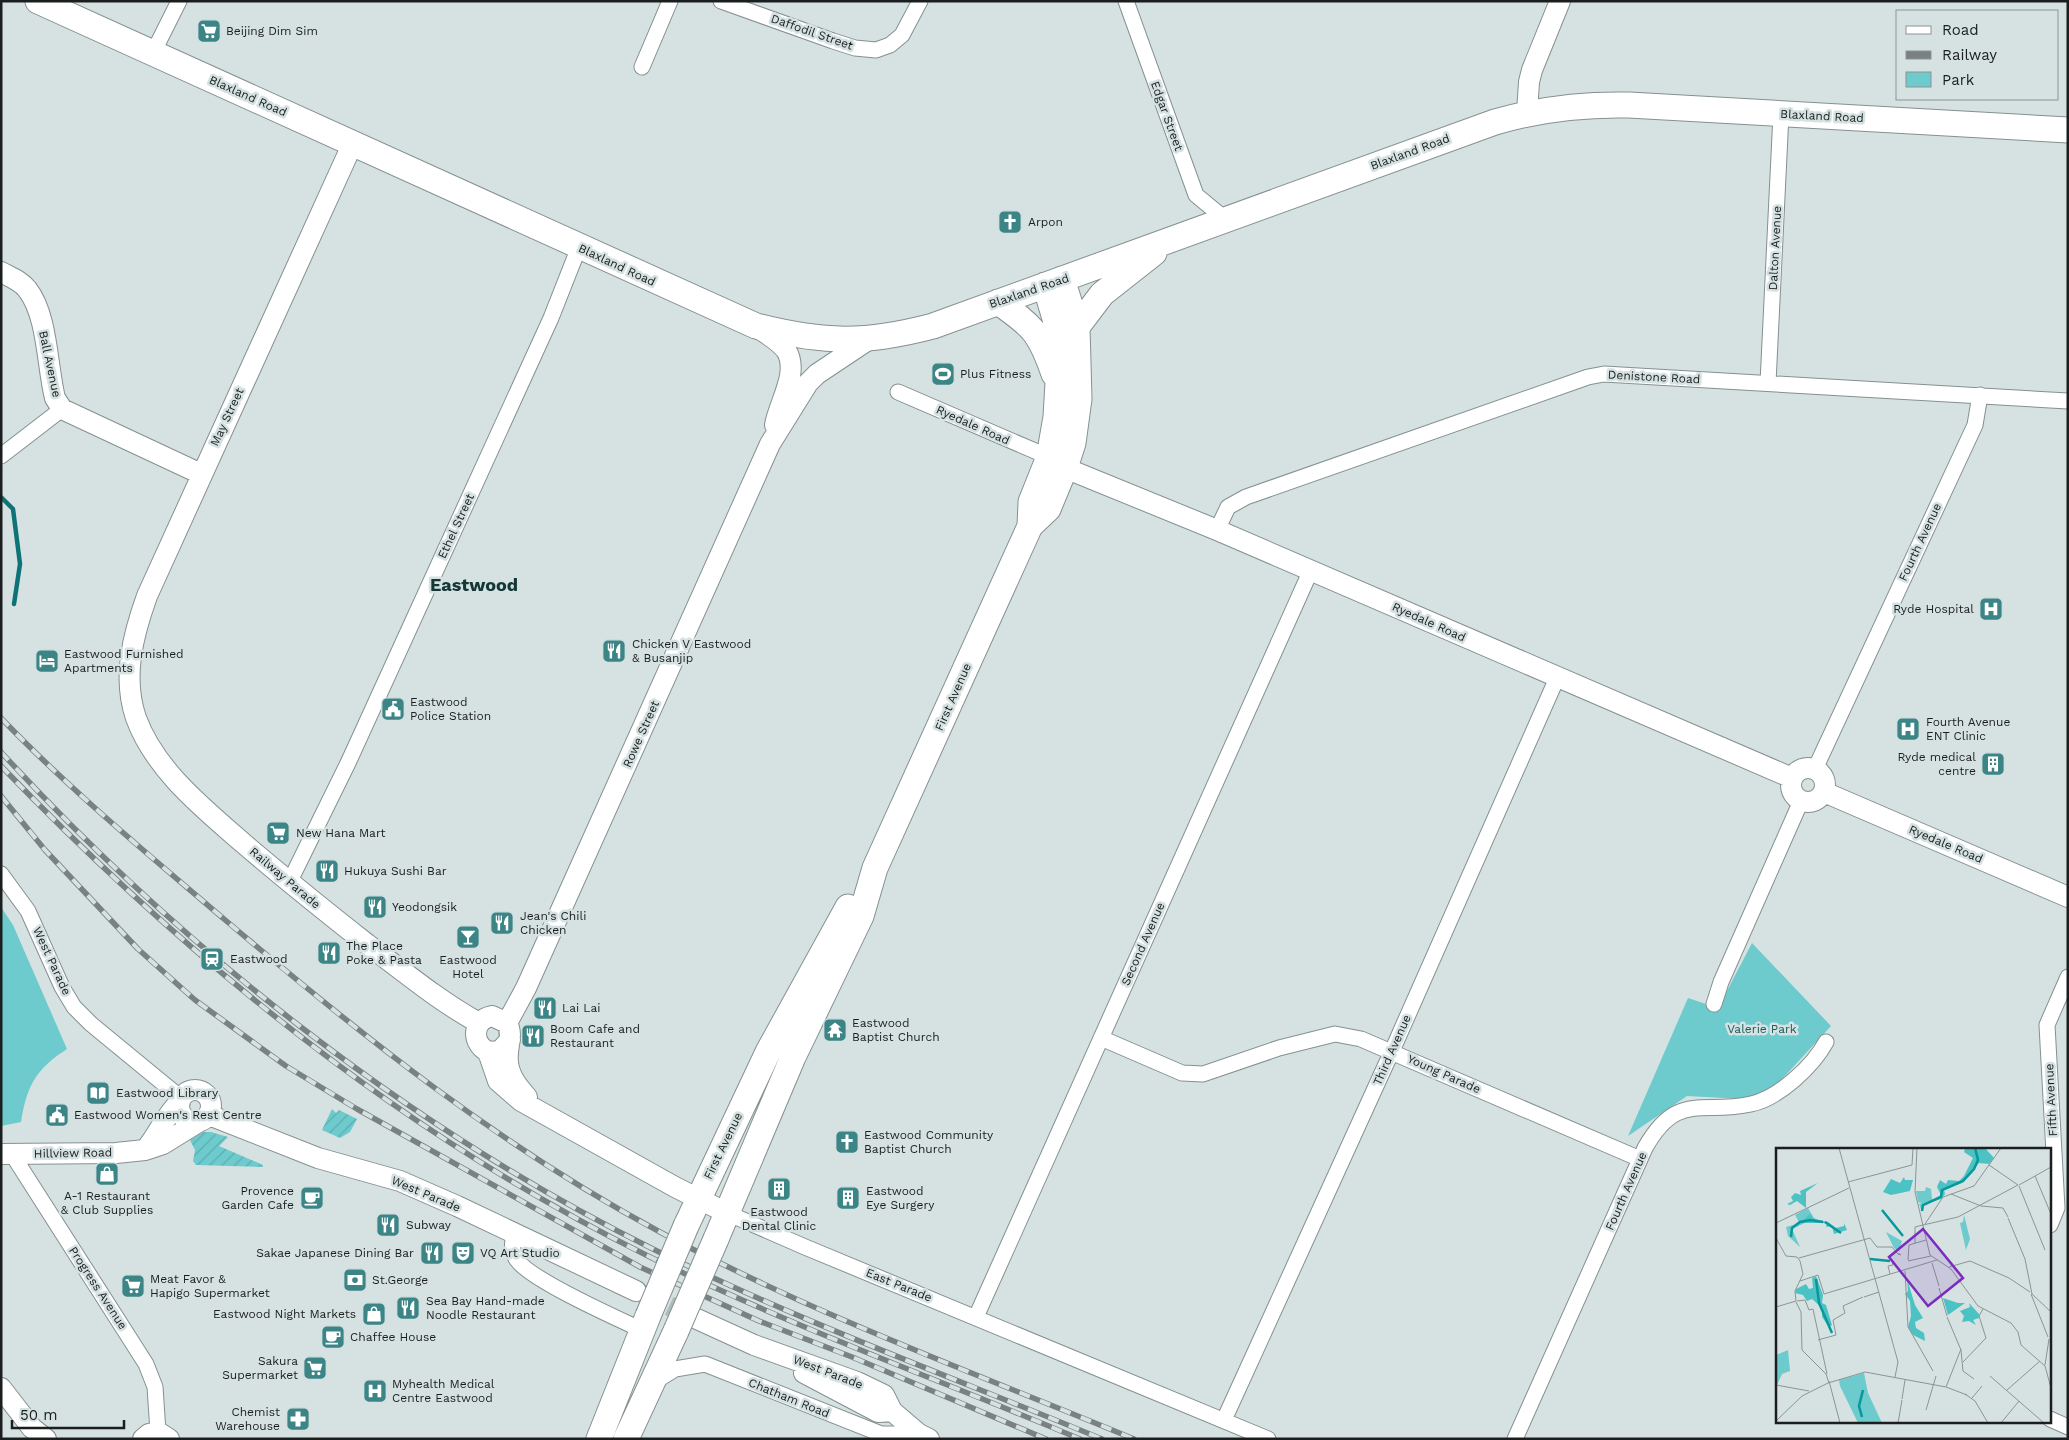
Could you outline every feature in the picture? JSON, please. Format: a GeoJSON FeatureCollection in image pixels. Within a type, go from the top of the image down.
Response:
{"type":"FeatureCollection","features":[{"type":"Feature","properties":{"kind":"main road","name":"Blaxland Road"},"geometry":{"type":"LineString","coordinates":[[38,1],[352,145],[756,326],[807,338],[868,340],[933,326],[1495,122],[1527,113],[1594,104],[2068,130]]}},
{"type":"Feature","properties":{"kind":"main road"},"geometry":{"type":"LineString","coordinates":[[1077,327],[1102,294],[1176,237]]}},
{"type":"Feature","properties":{"kind":"main road","name":"First Avenue"},"geometry":{"type":"LineString","coordinates":[[626,1439],[652,1382],[686,1325],[716,1240],[793,1057],[861,916],[875,868],[1030,526],[1031,502],[1073,443],[1080,399],[1077,327],[1054,282]]}},
{"type":"Feature","properties":{"kind":"main road","name":"First Avenue"},"geometry":{"type":"LineString","coordinates":[[1054,282],[1056,322],[1060,348],[1056,417],[1057,463]]}},
{"type":"Feature","properties":{"kind":"main road"},"geometry":{"type":"LineString","coordinates":[[998,302],[1029,324],[1037,333],[1058,383]]}},
{"type":"Feature","properties":{"kind":"main road","name":"First Avenue"},"geometry":{"type":"LineString","coordinates":[[599,1439],[697,1199],[784,1023],[845,910],[875,868]]}},
{"type":"Feature","properties":{"kind":"main road"},"geometry":{"type":"LineString","coordinates":[[645,1323],[656,1336],[664,1336],[686,1325]]}},
{"type":"Feature","properties":{"kind":"street"},"geometry":{"type":"LineString","coordinates":[[153,53],[179,1]]}},
{"type":"Feature","properties":{"kind":"street"},"geometry":{"type":"LineString","coordinates":[[642,67],[670,1]]}},
{"type":"Feature","properties":{"kind":"street","name":"Daffodil Street"},"geometry":{"type":"LineString","coordinates":[[721,1],[855,48],[876,50],[890,45],[902,35],[920,1]]}},
{"type":"Feature","properties":{"kind":"street","name":"Edgar Street"},"geometry":{"type":"LineString","coordinates":[[1126,1],[1196,195],[1225,219]]}},
{"type":"Feature","properties":{"kind":"street"},"geometry":{"type":"LineString","coordinates":[[1527,113],[1529,82],[1532,70],[1560,1]]}},
{"type":"Feature","properties":{"kind":"street","name":"Dalton Avenue"},"geometry":{"type":"LineString","coordinates":[[1768,383],[1781,114]]}},
{"type":"Feature","properties":{"kind":"street","name":"May Street"},"geometry":{"type":"LineString","coordinates":[[131,696],[131,652],[140,615],[201,474],[352,145]]}},
{"type":"Feature","properties":{"kind":"street","name":"Ethel Street"},"geometry":{"type":"LineString","coordinates":[[289,883],[352,754],[542,336],[579,247]]}},
{"type":"Feature","properties":{"kind":"street","name":"Ball Avenue"},"geometry":{"type":"LineString","coordinates":[[1,272],[20,282],[34,301],[40,320],[54,398],[62,409],[201,474]]}},
{"type":"Feature","properties":{"kind":"street","name":"Rowe Street"},"geometry":{"type":"LineString","coordinates":[[756,326],[786,350],[790,361],[790,377],[777,415],[770,444]]}},
{"type":"Feature","properties":{"kind":"street","name":"Rowe Street"},"geometry":{"type":"LineString","coordinates":[[509,1031],[526,988],[770,444],[808,383],[817,374],[868,340]]}},
{"type":"Feature","properties":{"kind":"street","name":"Denistone Road"},"geometry":{"type":"LineString","coordinates":[[1218,530],[1228,507],[1246,496],[1588,377],[1604,374],[2068,401]]}},
{"type":"Feature","properties":{"kind":"street","name":"Ryedale Road"},"geometry":{"type":"LineString","coordinates":[[898,392],[1057,463],[1218,530],[1792,778]]}},
{"type":"Feature","properties":{"kind":"street","name":"Fourth Avenue"},"geometry":{"type":"LineString","coordinates":[[1814,769],[1975,425],[1980,396]]}},
{"type":"Feature","properties":{"kind":"street"},"geometry":{"type":"LineString","coordinates":[[1,456],[62,409]]}},
{"type":"Feature","properties":{"kind":"street","name":"Second Avenue"},"geometry":{"type":"LineString","coordinates":[[976,1317],[1311,570]]}},
{"type":"Feature","properties":{"kind":"street","name":"Third Avenue"},"geometry":{"type":"LineString","coordinates":[[1224,1420],[1392,1051],[1557,678]]}},
{"type":"Feature","properties":{"kind":"street","name":"Railway Parade"},"geometry":{"type":"LineString","coordinates":[[131,696],[141,730],[170,774],[222,825],[289,883],[463,1014],[479,1022]]}},
{"type":"Feature","properties":{"kind":"street"},"geometry":{"type":"LineString","coordinates":[[1803,768],[1814,769],[1824,780],[1824,792],[1812,802],[1801,801],[1796,798],[1790,789],[1792,778],[1803,768]]}},
{"type":"Feature","properties":{"kind":"street","name":"Ryedale Road"},"geometry":{"type":"LineString","coordinates":[[1824,792],[2068,897]]}},
{"type":"Feature","properties":{"kind":"street"},"geometry":{"type":"LineString","coordinates":[[1714,1004],[1721,982],[1801,801]]}},
{"type":"Feature","properties":{"kind":"street","name":"West Parade"},"geometry":{"type":"LineString","coordinates":[[1,874],[28,911],[62,987],[74,1006],[91,1024],[180,1100]]}},
{"type":"Feature","properties":{"kind":"street","name":"Fifth Avenue"},"geometry":{"type":"LineString","coordinates":[[2052,1221],[2058,1208],[2047,1025],[2068,977]]}},
{"type":"Feature","properties":{"kind":"street"},"geometry":{"type":"LineString","coordinates":[[492,1016],[509,1031],[500,1051],[488,1052],[480,1046],[475,1037],[479,1022],[492,1016]]}},
{"type":"Feature","properties":{"kind":"street","name":"East Parade"},"geometry":{"type":"LineString","coordinates":[[509,1031],[508,1062],[510,1072],[520,1088],[540,1110]]}},
{"type":"Feature","properties":{"kind":"street","name":"Young Parade"},"geometry":{"type":"LineString","coordinates":[[1100,1038],[1182,1073],[1203,1074],[1279,1048],[1335,1034],[1361,1039],[1640,1159]]}},
{"type":"Feature","properties":{"kind":"street","name":"Fourth Avenue"},"geometry":{"type":"LineString","coordinates":[[1515,1439],[1640,1159],[1655,1132],[1678,1112],[1692,1107],[1752,1104],[1766,1098],[1789,1084],[1822,1050],[1826,1042]]}},
{"type":"Feature","properties":{"kind":"street","name":"East Parade"},"geometry":{"type":"LineString","coordinates":[[488,1052],[494,1074],[505,1089],[521,1101],[697,1199],[804,1247],[1268,1439]]}},
{"type":"Feature","properties":{"kind":"street"},"geometry":{"type":"LineString","coordinates":[[145,1150],[157,1136],[170,1112],[180,1100],[194,1090],[203,1092],[212,1104],[203,1119],[183,1117],[180,1100]]}},
{"type":"Feature","properties":{"kind":"street","name":"West Parade"},"geometry":{"type":"LineString","coordinates":[[203,1119],[318,1158],[400,1181],[636,1291]]}},
{"type":"Feature","properties":{"kind":"street","name":"Hillview Road"},"geometry":{"type":"LineString","coordinates":[[7,1154],[116,1153],[145,1150],[163,1144],[203,1119]]}},
{"type":"Feature","properties":{"kind":"street","name":"Progress Avenue"},"geometry":{"type":"LineString","coordinates":[[7,1154],[146,1364],[155,1387],[157,1436]]}},
{"type":"Feature","properties":{"kind":"street"},"geometry":{"type":"LineString","coordinates":[[514,1234],[513,1252],[523,1267],[566,1292],[645,1323]]}},
{"type":"Feature","properties":{"kind":"street","name":"West Parade"},"geometry":{"type":"LineString","coordinates":[[686,1325],[754,1345],[878,1412],[892,1411],[922,1437]]}},
{"type":"Feature","properties":{"kind":"street","name":"Chatham Road"},"geometry":{"type":"LineString","coordinates":[[652,1382],[675,1369],[706,1364],[880,1434],[922,1437]]}},
{"type":"Feature","properties":{"kind":"street"},"geometry":{"type":"LineString","coordinates":[[1,1388],[19,1414],[46,1439]]}},
{"type":"Feature","properties":{"kind":"street"},"geometry":{"type":"LineString","coordinates":[[2052,1420],[2068,1427]]}},
{"type":"Feature","properties":{"kind":"green space"},"geometry":{"type":"Polygon","coordinates":[[[1,907],[13,925],[67,1049],[56,1056],[40,1071],[26,1098],[21,1122],[1,1126],[1,907]]]}},
{"type":"Feature","properties":{"kind":"green space","name":"Valerie Park"},"geometry":{"type":"Polygon","coordinates":[[[1752,943],[1831,1026],[1772,1090],[1743,1099],[1687,1096],[1628,1136],[1688,998],[1718,1008],[1752,943]]]}},
{"type":"Feature","properties":{"kind":"green space"},"geometry":{"type":"Polygon","coordinates":[[[332,1109],[336,1113],[339,1110],[357,1119],[350,1132],[340,1138],[322,1130],[332,1109]]]}},
{"type":"Feature","properties":{"kind":"green space"},"geometry":{"type":"Polygon","coordinates":[[[203,1132],[211,1132],[228,1137],[219,1146],[263,1165],[263,1167],[196,1165],[193,1161],[195,1150],[190,1140],[203,1132]]]}},
{"type":"Feature","properties":{"kind":"waterway"},"geometry":{"type":"LineString","coordinates":[[2,498],[13,509],[20,564],[14,604]]}},
{"type":"Feature","properties":{"kind":"tunnel"},"geometry":{"type":"LineString","coordinates":[[642,1293],[697,1319]]}},
{"type":"Feature","properties":{"kind":"railway"},"geometry":{"type":"LineString","coordinates":[[1,718],[54,771],[110,821],[276,963],[380,1047],[488,1126],[544,1163],[601,1199],[660,1232],[776,1290],[894,1342],[1134,1439]]}},
{"type":"Feature","properties":{"kind":"railway"},"geometry":{"type":"LineString","coordinates":[[1,752],[71,825],[223,965],[304,1030],[388,1091],[475,1149],[563,1201],[653,1249],[708,1275],[876,1348],[1102,1439]]}},
{"type":"Feature","properties":{"kind":"railway"},"geometry":{"type":"LineString","coordinates":[[1,766],[147,908],[224,975],[303,1038],[385,1099],[469,1155],[556,1207],[699,1281],[807,1328],[1080,1439]]}},
{"type":"Feature","properties":{"kind":"railway"},"geometry":{"type":"LineString","coordinates":[[1,796],[45,850],[138,949],[195,1000],[286,1066],[357,1109],[640,1267],[759,1321],[852,1357],[1046,1439]]}},
{"type":"Feature","properties":{"kind":"place","name":"Beijing Dim Sim"},"geometry":{"type":"Point","coordinates":[209,31]}},
{"type":"Feature","properties":{"kind":"place","name":"Arpon"},"geometry":{"type":"Point","coordinates":[1010,222]}},
{"type":"Feature","properties":{"kind":"place","name":"Plus Fitness"},"geometry":{"type":"Point","coordinates":[943,374]}},
{"type":"Feature","properties":{"kind":"place","name":"Ryde Hospital"},"geometry":{"type":"Point","coordinates":[1991,609]}},
{"type":"Feature","properties":{"kind":"place","name":"Chicken V Eastwood & Busanjip"},"geometry":{"type":"Point","coordinates":[614,651]}},
{"type":"Feature","properties":{"kind":"place","name":"Eastwood Furnished Apartments"},"geometry":{"type":"Point","coordinates":[47,661]}},
{"type":"Feature","properties":{"kind":"place","name":"Eastwood Police Station"},"geometry":{"type":"Point","coordinates":[393,709]}},
{"type":"Feature","properties":{"kind":"place","name":"Fourth Avenue ENT Clinic"},"geometry":{"type":"Point","coordinates":[1908,729]}},
{"type":"Feature","properties":{"kind":"place","name":"Ryde medical centre"},"geometry":{"type":"Point","coordinates":[1993,764]}},
{"type":"Feature","properties":{"kind":"place","name":"New Hana Mart"},"geometry":{"type":"Point","coordinates":[278,833]}},
{"type":"Feature","properties":{"kind":"place","name":"Hukuya Sushi Bar"},"geometry":{"type":"Point","coordinates":[327,871]}},
{"type":"Feature","properties":{"kind":"place","name":"Yeodongsik"},"geometry":{"type":"Point","coordinates":[375,907]}},
{"type":"Feature","properties":{"kind":"place","name":"Jean's Chili Chicken"},"geometry":{"type":"Point","coordinates":[502,923]}},
{"type":"Feature","properties":{"kind":"place","name":"Eastwood Hotel"},"geometry":{"type":"Point","coordinates":[468,937]}},
{"type":"Feature","properties":{"kind":"place","name":"The Place Poke & Pasta"},"geometry":{"type":"Point","coordinates":[329,953]}},
{"type":"Feature","properties":{"kind":"place","name":"Eastwood"},"geometry":{"type":"Point","coordinates":[212,959]}},
{"type":"Feature","properties":{"kind":"place","name":"Lai Lai"},"geometry":{"type":"Point","coordinates":[545,1008]}},
{"type":"Feature","properties":{"kind":"place","name":"Eastwood Baptist Church"},"geometry":{"type":"Point","coordinates":[835,1030]}},
{"type":"Feature","properties":{"kind":"place","name":"Boom Cafe and Restaurant"},"geometry":{"type":"Point","coordinates":[533,1036]}},
{"type":"Feature","properties":{"kind":"place","name":"Eastwood Library"},"geometry":{"type":"Point","coordinates":[98,1093]}},
{"type":"Feature","properties":{"kind":"place","name":"Eastwood Women's Rest Centre"},"geometry":{"type":"Point","coordinates":[57,1115]}},
{"type":"Feature","properties":{"kind":"place","name":"Eastwood Community Baptist Church"},"geometry":{"type":"Point","coordinates":[847,1142]}},
{"type":"Feature","properties":{"kind":"place","name":"A-1 Restaurant & Club Supplies"},"geometry":{"type":"Point","coordinates":[107,1174]}},
{"type":"Feature","properties":{"kind":"place","name":"Eastwood Dental Clinic"},"geometry":{"type":"Point","coordinates":[779,1189]}},
{"type":"Feature","properties":{"kind":"place","name":"Provence Garden Cafe"},"geometry":{"type":"Point","coordinates":[312,1198]}},
{"type":"Feature","properties":{"kind":"place","name":"Eastwood Eye Surgery"},"geometry":{"type":"Point","coordinates":[848,1198]}},
{"type":"Feature","properties":{"kind":"place","name":"Subway"},"geometry":{"type":"Point","coordinates":[388,1225]}},
{"type":"Feature","properties":{"kind":"place","name":"Sakae Japanese Dining Bar"},"geometry":{"type":"Point","coordinates":[432,1253]}},
{"type":"Feature","properties":{"kind":"place","name":"VQ Art Studio"},"geometry":{"type":"Point","coordinates":[463,1253]}},
{"type":"Feature","properties":{"kind":"place","name":"St.George"},"geometry":{"type":"Point","coordinates":[355,1280]}},
{"type":"Feature","properties":{"kind":"place","name":"Meat Favor & Hapigo Supermarket"},"geometry":{"type":"Point","coordinates":[133,1286]}},
{"type":"Feature","properties":{"kind":"place","name":"Sea Bay Hand-made Noodle Restaurant"},"geometry":{"type":"Point","coordinates":[408,1308]}},
{"type":"Feature","properties":{"kind":"place","name":"Eastwood Night Markets"},"geometry":{"type":"Point","coordinates":[374,1314]}},
{"type":"Feature","properties":{"kind":"place","name":"Chaffee House"},"geometry":{"type":"Point","coordinates":[333,1337]}},
{"type":"Feature","properties":{"kind":"place","name":"Sakura Supermarket"},"geometry":{"type":"Point","coordinates":[315,1368]}},
{"type":"Feature","properties":{"kind":"place","name":"Myhealth Medical Centre Eastwood"},"geometry":{"type":"Point","coordinates":[375,1391]}},
{"type":"Feature","properties":{"kind":"place","name":"Chemist Warehouse"},"geometry":{"type":"Point","coordinates":[298,1419]}},
{"type":"Feature","properties":{"kind":"district","name":"Eastwood"},"geometry":{"type":"Point","coordinates":[474,585]}}]}
